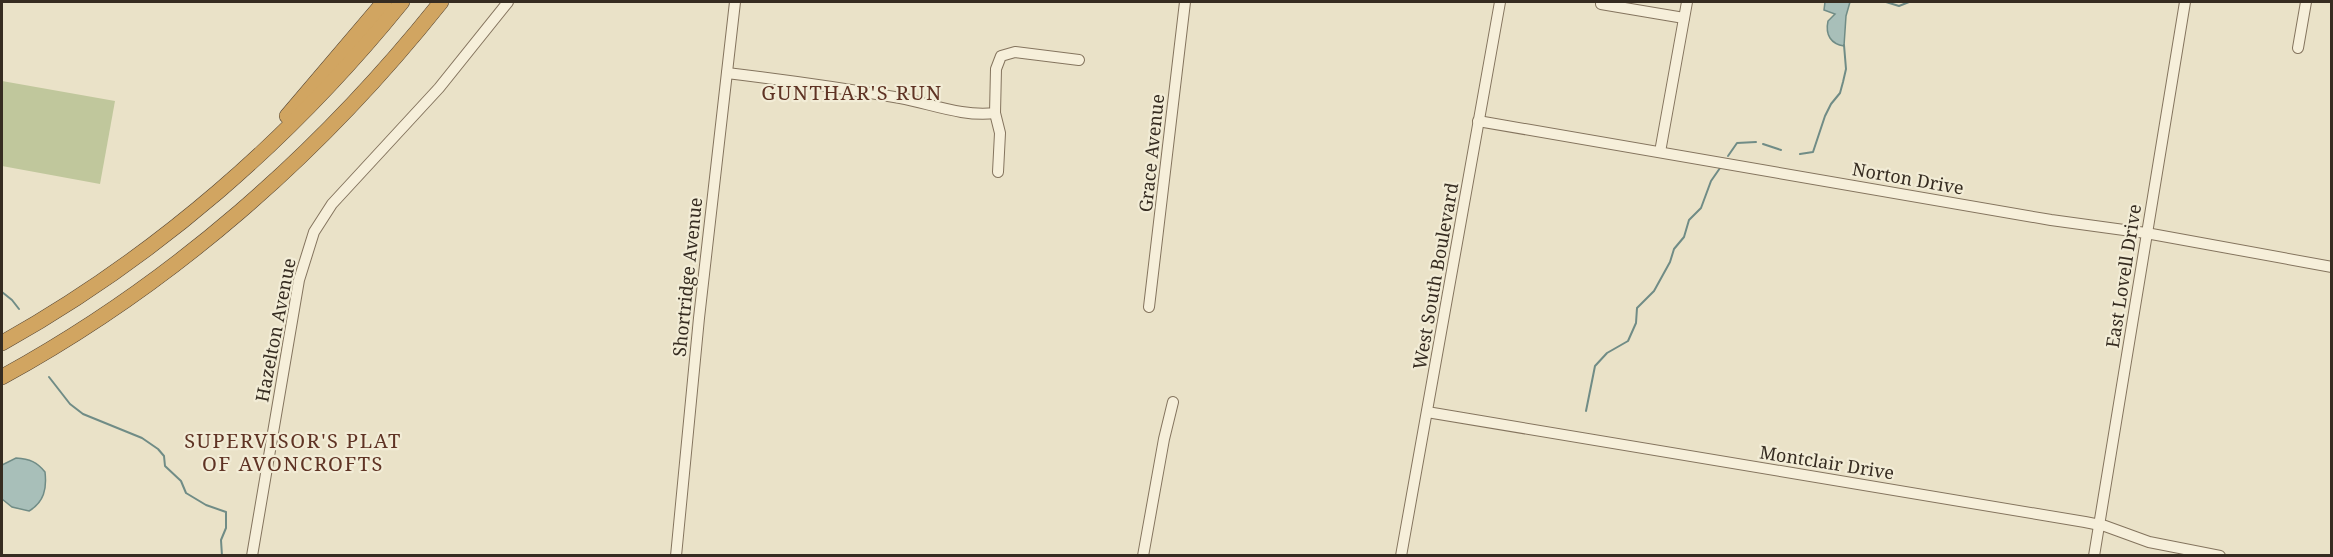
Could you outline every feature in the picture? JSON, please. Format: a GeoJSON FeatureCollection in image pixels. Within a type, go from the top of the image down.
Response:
{"type":"FeatureCollection","features":[{"type":"Feature","properties":{"kind":"highway"},"geometry":{"type":"LineString","coordinates":[[210,198],[310,90],[384,2]]}},
{"type":"Feature","properties":{"kind":"highway"},"geometry":{"type":"LineString","coordinates":[[2,343],[97,284],[146,249],[210,198],[300,116],[363,49],[402,2]]}},
{"type":"Feature","properties":{"kind":"highway"},"geometry":{"type":"LineString","coordinates":[[2,378],[66,340],[133,295],[242,211],[350,107],[441,2]]}},
{"type":"Feature","properties":{"kind":"street","name":"Hazelton Avenue"},"geometry":{"type":"LineString","coordinates":[[252,555],[299,280],[314,232],[332,204],[416,115],[508,2]]}},
{"type":"Feature","properties":{"kind":"street","name":"Shortridge Avenue"},"geometry":{"type":"LineString","coordinates":[[676,555],[698,328],[735,2]]}},
{"type":"Feature","properties":{"kind":"street","name":"Grace Avenue"},"geometry":{"type":"LineString","coordinates":[[1149,307],[1185,2]]}},
{"type":"Feature","properties":{"kind":"street","name":"West South Boulevard"},"geometry":{"type":"LineString","coordinates":[[1401,555],[1500,2]]}},
{"type":"Feature","properties":{"kind":"street"},"geometry":{"type":"LineString","coordinates":[[1660,152],[1688,2]]}},
{"type":"Feature","properties":{"kind":"street","name":"East Lovell Drive"},"geometry":{"type":"LineString","coordinates":[[2094,555],[2185,2]]}},
{"type":"Feature","properties":{"kind":"street"},"geometry":{"type":"LineString","coordinates":[[2298,48],[2306,2]]}},
{"type":"Feature","properties":{"kind":"street"},"geometry":{"type":"LineString","coordinates":[[1601,4],[1684,18]]}},
{"type":"Feature","properties":{"kind":"street"},"geometry":{"type":"LineString","coordinates":[[998,172],[1000,133],[995,112],[996,69],[1001,56],[1015,52],[1079,60]]}},
{"type":"Feature","properties":{"kind":"street"},"geometry":{"type":"LineString","coordinates":[[727,74],[826,85],[966,113],[995,112]]}},
{"type":"Feature","properties":{"kind":"street","name":"Norton Drive"},"geometry":{"type":"LineString","coordinates":[[1478,121],[2051,220],[2146,233],[2331,267]]}},
{"type":"Feature","properties":{"kind":"street"},"geometry":{"type":"LineString","coordinates":[[1143,555],[1173,402]]}},
{"type":"Feature","properties":{"kind":"street","name":"Montclair Drive"},"geometry":{"type":"LineString","coordinates":[[1427,412],[2099,525],[2149,542],[2220,555]]}},
{"type":"Feature","properties":{"kind":"green space"},"geometry":{"type":"Polygon","coordinates":[[[2,81],[115,101],[100,184],[2,166],[2,81]]]}},
{"type":"Feature","properties":{"kind":"water"},"geometry":{"type":"Polygon","coordinates":[[[1825,2],[1850,2],[1846,16],[1844,46],[1832,41],[1828,35],[1828,21],[1835,14],[1824,10],[1825,2]]]}},
{"type":"Feature","properties":{"kind":"water"},"geometry":{"type":"Polygon","coordinates":[[[16,458],[33,462],[45,472],[41,499],[29,511],[12,507],[2,499],[2,465],[16,458]]]}},
{"type":"Feature","properties":{"kind":"waterway"},"geometry":{"type":"LineString","coordinates":[[1886,2],[1899,6],[1909,2]]}},
{"type":"Feature","properties":{"kind":"waterway"},"geometry":{"type":"LineString","coordinates":[[1800,154],[1813,152],[1825,116],[1840,93],[1846,69],[1844,45]]}},
{"type":"Feature","properties":{"kind":"waterway"},"geometry":{"type":"LineString","coordinates":[[1728,156],[1737,143],[1756,142]]}},
{"type":"Feature","properties":{"kind":"waterway"},"geometry":{"type":"LineString","coordinates":[[1763,144],[1781,150]]}},
{"type":"Feature","properties":{"kind":"waterway"},"geometry":{"type":"LineString","coordinates":[[1586,411],[1595,366],[1607,353],[1628,341],[1636,323],[1637,308],[1654,291],[1670,262],[1674,249],[1684,237],[1689,220],[1701,208],[1711,181],[1720,168]]}},
{"type":"Feature","properties":{"kind":"waterway"},"geometry":{"type":"LineString","coordinates":[[2,292],[19,309]]}},
{"type":"Feature","properties":{"kind":"waterway"},"geometry":{"type":"LineString","coordinates":[[49,377],[70,404],[83,414],[142,438],[158,449],[164,456],[165,466],[181,481],[186,493],[206,505],[226,512],[226,528],[221,540],[222,556]]}},
{"type":"Feature","properties":{"kind":"district","name":"GUNTHAR'S RUN"},"geometry":{"type":"Point","coordinates":[852,92]}},
{"type":"Feature","properties":{"kind":"district","name":"SUPERVISOR'S PLAT OF AVONCROFTS"},"geometry":{"type":"Point","coordinates":[293,452]}}]}
